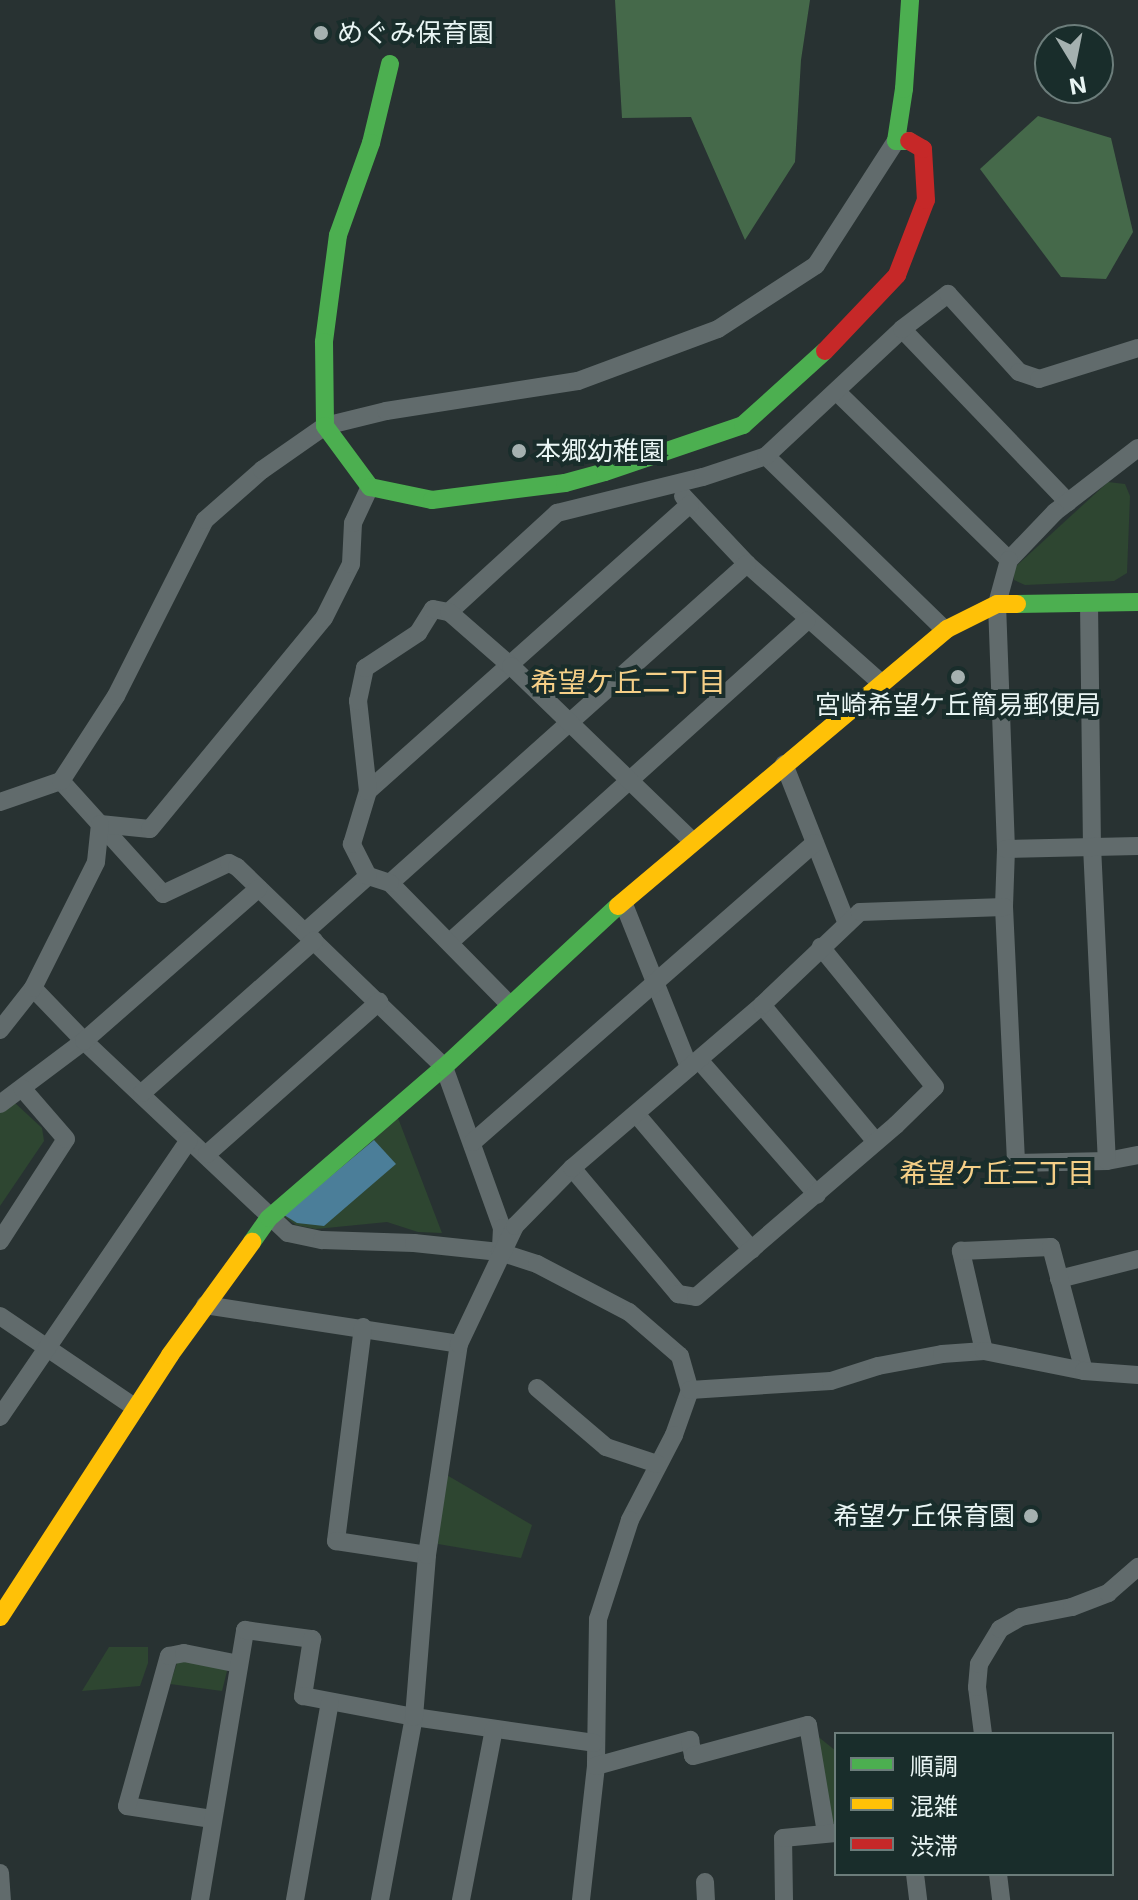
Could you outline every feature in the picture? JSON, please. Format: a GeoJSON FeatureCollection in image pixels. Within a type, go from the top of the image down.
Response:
{"type":"FeatureCollection","features":[{"type":"Feature","properties":{"kind":"street"},"geometry":{"type":"LineString","coordinates":[[0,802],[61,781],[116,696],[205,520],[252,478],[325,426],[386,411],[578,381],[718,329],[816,265],[896,141],[904,89],[910,0]]}},
{"type":"Feature","properties":{"kind":"street"},"geometry":{"type":"LineString","coordinates":[[390,64],[371,143],[338,235],[324,342],[325,426],[370,487],[432,500],[565,483],[743,425],[805,372],[897,275],[926,200],[923,149],[912,141],[896,141]]}},
{"type":"Feature","properties":{"kind":"street"},"geometry":{"type":"LineString","coordinates":[[449,612],[557,513],[674,484],[766,456],[902,329],[948,294],[1019,372],[1039,379],[1138,348]]}},
{"type":"Feature","properties":{"kind":"street"},"geometry":{"type":"LineString","coordinates":[[902,329],[1068,502]]}},
{"type":"Feature","properties":{"kind":"street"},"geometry":{"type":"LineString","coordinates":[[837,392],[1009,560]]}},
{"type":"Feature","properties":{"kind":"street"},"geometry":{"type":"LineString","coordinates":[[1138,448],[1068,502],[1009,560],[997,604],[1006,849],[1004,907],[1016,1163],[1107,1161],[1138,1155]]}},
{"type":"Feature","properties":{"kind":"street"},"geometry":{"type":"LineString","coordinates":[[766,456],[945,630]]}},
{"type":"Feature","properties":{"kind":"street"},"geometry":{"type":"LineString","coordinates":[[674,484],[747,564],[807,621],[881,683]]}},
{"type":"Feature","properties":{"kind":"street"},"geometry":{"type":"LineString","coordinates":[[100,824],[150,829],[324,618],[351,564],[353,523],[370,487]]}},
{"type":"Feature","properties":{"kind":"street"},"geometry":{"type":"LineString","coordinates":[[368,791],[690,504]]}},
{"type":"Feature","properties":{"kind":"street"},"geometry":{"type":"LineString","coordinates":[[390,883],[747,564]]}},
{"type":"Feature","properties":{"kind":"street"},"geometry":{"type":"LineString","coordinates":[[1,1613],[205,1305],[269,1218],[444,1067],[623,902],[945,630],[997,604],[1138,602]]}},
{"type":"Feature","properties":{"kind":"street"},"geometry":{"type":"LineString","coordinates":[[1089,603],[1092,846],[1107,1161]]}},
{"type":"Feature","properties":{"kind":"street"},"geometry":{"type":"LineString","coordinates":[[509,1004],[390,883],[368,876],[352,844],[368,791],[358,701],[363,672],[418,633],[433,609],[449,612],[511,666],[692,841]]}},
{"type":"Feature","properties":{"kind":"street"},"geometry":{"type":"LineString","coordinates":[[450,942],[807,621]]}},
{"type":"Feature","properties":{"kind":"street"},"geometry":{"type":"LineString","coordinates":[[784,764],[847,924]]}},
{"type":"Feature","properties":{"kind":"street"},"geometry":{"type":"LineString","coordinates":[[61,781],[163,894],[229,863],[259,888],[444,1067],[502,1228],[500,1252]]}},
{"type":"Feature","properties":{"kind":"street"},"geometry":{"type":"LineString","coordinates":[[0,1030],[33,988],[96,862],[100,824]]}},
{"type":"Feature","properties":{"kind":"street"},"geometry":{"type":"LineString","coordinates":[[473,1142],[814,843]]}},
{"type":"Feature","properties":{"kind":"street"},"geometry":{"type":"LineString","coordinates":[[1006,849],[1138,846]]}},
{"type":"Feature","properties":{"kind":"street"},"geometry":{"type":"LineString","coordinates":[[142,1093],[310,937],[368,876]]}},
{"type":"Feature","properties":{"kind":"street"},"geometry":{"type":"LineString","coordinates":[[0,1104],[84,1041],[259,888]]}},
{"type":"Feature","properties":{"kind":"street"},"geometry":{"type":"LineString","coordinates":[[623,902],[654,984],[694,1064],[817,1195]]}},
{"type":"Feature","properties":{"kind":"street"},"geometry":{"type":"LineString","coordinates":[[380,1900],[414,1717],[427,1555],[459,1344],[500,1252],[515,1226],[572,1168],[762,1005],[860,912],[1004,907]]}},
{"type":"Feature","properties":{"kind":"street"},"geometry":{"type":"LineString","coordinates":[[572,1168],[678,1294],[696,1297],[817,1195],[935,1087],[821,947]]}},
{"type":"Feature","properties":{"kind":"street"},"geometry":{"type":"LineString","coordinates":[[33,988],[84,1041],[288,1233],[322,1240],[414,1243],[500,1252],[537,1264],[629,1312],[680,1356],[690,1390],[674,1435],[630,1520],[600,1607],[594,1743],[596,1766],[581,1900]]}},
{"type":"Feature","properties":{"kind":"street"},"geometry":{"type":"LineString","coordinates":[[207,1154],[379,1002]]}},
{"type":"Feature","properties":{"kind":"street"},"geometry":{"type":"LineString","coordinates":[[762,1005],[876,1142]]}},
{"type":"Feature","properties":{"kind":"street"},"geometry":{"type":"LineString","coordinates":[[0,1241],[66,1139],[22,1088]]}},
{"type":"Feature","properties":{"kind":"street"},"geometry":{"type":"LineString","coordinates":[[637,1115],[752,1250]]}},
{"type":"Feature","properties":{"kind":"street"},"geometry":{"type":"LineString","coordinates":[[0,1417],[189,1140]]}},
{"type":"Feature","properties":{"kind":"street"},"geometry":{"type":"LineString","coordinates":[[984,1351],[961,1251],[1051,1247],[1084,1371]]}},
{"type":"Feature","properties":{"kind":"street"},"geometry":{"type":"LineString","coordinates":[[1059,1279],[1138,1259]]}},
{"type":"Feature","properties":{"kind":"street"},"geometry":{"type":"LineString","coordinates":[[205,1305],[459,1344]]}},
{"type":"Feature","properties":{"kind":"street"},"geometry":{"type":"LineString","coordinates":[[0,1316],[136,1408]]}},
{"type":"Feature","properties":{"kind":"street"},"geometry":{"type":"LineString","coordinates":[[363,1327],[336,1541],[427,1555]]}},
{"type":"Feature","properties":{"kind":"street"},"geometry":{"type":"LineString","coordinates":[[690,1390],[831,1381],[878,1366],[942,1354],[984,1351],[1084,1371],[1138,1375]]}},
{"type":"Feature","properties":{"kind":"street"},"geometry":{"type":"LineString","coordinates":[[537,1388],[606,1447],[657,1464]]}},
{"type":"Feature","properties":{"kind":"street"},"geometry":{"type":"LineString","coordinates":[[983,1732],[977,1687],[979,1664],[1000,1629],[1021,1617],[1072,1607],[1108,1593],[1138,1567]]}},
{"type":"Feature","properties":{"kind":"street"},"geometry":{"type":"LineString","coordinates":[[200,1900],[245,1630],[312,1639],[303,1696],[414,1717],[594,1743]]}},
{"type":"Feature","properties":{"kind":"street"},"geometry":{"type":"LineString","coordinates":[[212,1819],[127,1806],[169,1656],[184,1653],[239,1664]]}},
{"type":"Feature","properties":{"kind":"street"},"geometry":{"type":"LineString","coordinates":[[295,1900],[330,1702]]}},
{"type":"Feature","properties":{"kind":"street"},"geometry":{"type":"LineString","coordinates":[[596,1766],[690,1740],[693,1756],[808,1725],[831,1833],[783,1838],[784,1900]]}},
{"type":"Feature","properties":{"kind":"street"},"geometry":{"type":"LineString","coordinates":[[461,1900],[494,1729]]}},
{"type":"Feature","properties":{"kind":"street"},"geometry":{"type":"LineString","coordinates":[[0,1873],[2,1900]]}},
{"type":"Feature","properties":{"kind":"street"},"geometry":{"type":"LineString","coordinates":[[915,1876],[918,1900]]}},
{"type":"Feature","properties":{"kind":"street"},"geometry":{"type":"LineString","coordinates":[[998,1876],[1001,1900]]}},
{"type":"Feature","properties":{"kind":"green space"},"geometry":{"type":"Polygon","coordinates":[[[615,0],[810,0],[801,60],[795,162],[745,240],[691,117],[622,118],[615,0]]]}},
{"type":"Feature","properties":{"kind":"green space"},"geometry":{"type":"Polygon","coordinates":[[[1038,116],[1111,138],[1133,232],[1106,279],[1061,277],[980,169],[1038,116]]]}},
{"type":"Feature","properties":{"kind":"green space"},"geometry":{"type":"Polygon","coordinates":[[[1108,482],[1125,484],[1130,496],[1127,573],[1114,581],[1025,585],[1014,580],[1014,568],[1108,482]]]}},
{"type":"Feature","properties":{"kind":"green space"},"geometry":{"type":"Polygon","coordinates":[[[14,1102],[42,1128],[44,1141],[0,1206],[0,1104],[14,1102]]]}},
{"type":"Feature","properties":{"kind":"green space"},"geometry":{"type":"Polygon","coordinates":[[[398,1118],[442,1233],[418,1232],[387,1222],[316,1229],[296,1225],[282,1215],[398,1118]]]}},
{"type":"Feature","properties":{"kind":"green space"},"geometry":{"type":"Polygon","coordinates":[[[445,1474],[532,1525],[521,1558],[438,1544],[445,1474]]]}},
{"type":"Feature","properties":{"kind":"green space"},"geometry":{"type":"Polygon","coordinates":[[[109,1647],[148,1647],[148,1663],[140,1686],[82,1691],[109,1647]]]}},
{"type":"Feature","properties":{"kind":"green space"},"geometry":{"type":"Polygon","coordinates":[[[178,1660],[224,1665],[227,1671],[222,1691],[170,1684],[178,1660]]]}},
{"type":"Feature","properties":{"kind":"green space"},"geometry":{"type":"Polygon","coordinates":[[[811,1731],[834,1749],[834,1823],[831,1824],[811,1731]]]}},
{"type":"Feature","properties":{"kind":"water"},"geometry":{"type":"Polygon","coordinates":[[[374,1140],[396,1164],[324,1226],[297,1223],[284,1215],[374,1140]]]}},
{"type":"Feature","properties":{"kind":"traffic: fast"},"geometry":{"type":"LineString","coordinates":[[909,141],[896,141],[904,89],[910,0]]}},
{"type":"Feature","properties":{"kind":"traffic: fast"},"geometry":{"type":"LineString","coordinates":[[390,64],[371,143],[338,235],[324,342],[325,426],[370,487],[432,500],[565,483],[605,472],[743,425],[825,351]]}},
{"type":"Feature","properties":{"kind":"traffic: fast"},"geometry":{"type":"LineString","coordinates":[[1017,604],[1138,602]]}},
{"type":"Feature","properties":{"kind":"traffic: fast"},"geometry":{"type":"LineString","coordinates":[[252,1242],[269,1218],[444,1067],[618,906]]}},
{"type":"Feature","properties":{"kind":"traffic: slow"},"geometry":{"type":"LineString","coordinates":[[618,906],[947,629],[997,604],[1017,604]]}},
{"type":"Feature","properties":{"kind":"traffic: slow"},"geometry":{"type":"LineString","coordinates":[[0,1617],[170,1355],[252,1242]]}},
{"type":"Feature","properties":{"kind":"traffic: jam"},"geometry":{"type":"LineString","coordinates":[[825,351],[897,275],[926,200],[923,149],[909,141]]}},
{"type":"Feature","properties":{"kind":"place","name":"めぐみ保育園"},"geometry":{"type":"Point","coordinates":[321,33]}},
{"type":"Feature","properties":{"kind":"place","name":"本郷幼稚園"},"geometry":{"type":"Point","coordinates":[519,451]}},
{"type":"Feature","properties":{"kind":"place","name":"宮崎希望ケ丘簡易郵便局"},"geometry":{"type":"Point","coordinates":[958,677]}},
{"type":"Feature","properties":{"kind":"place","name":"希望ケ丘保育園"},"geometry":{"type":"Point","coordinates":[1031,1516]}},
{"type":"Feature","properties":{"kind":"district","name":"希望ケ丘二丁目"},"geometry":{"type":"Point","coordinates":[628,682]}},
{"type":"Feature","properties":{"kind":"district","name":"希望ケ丘三丁目"},"geometry":{"type":"Point","coordinates":[997,1173]}}]}
